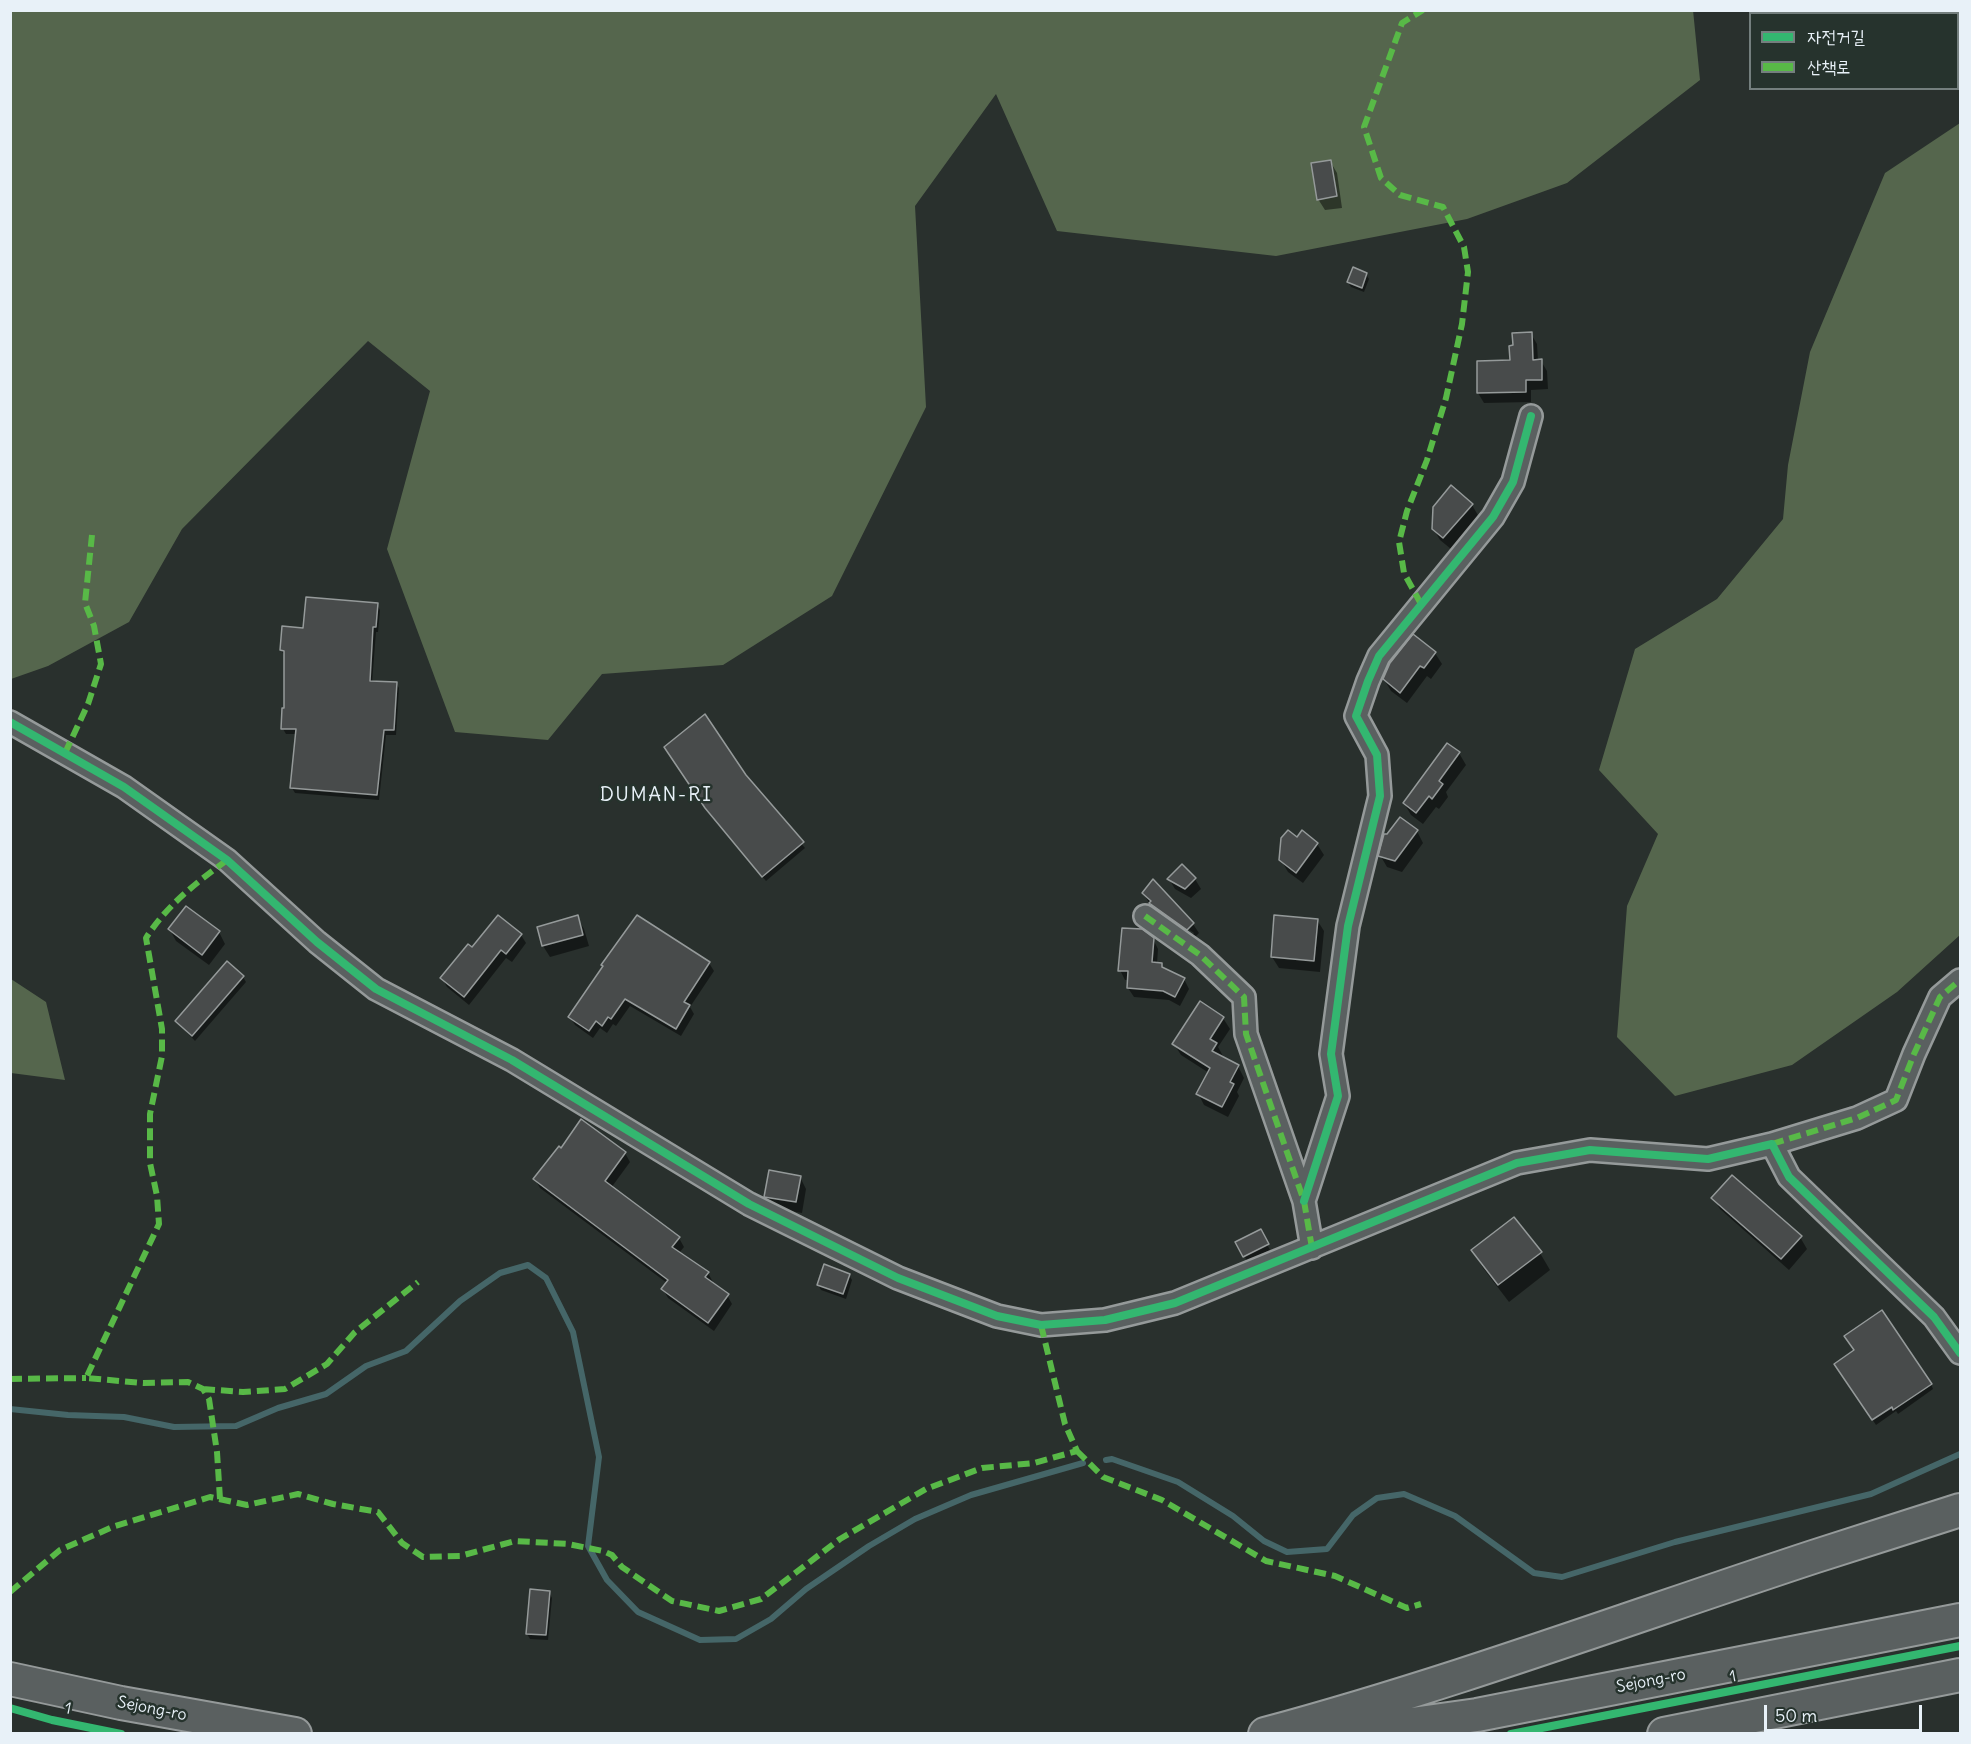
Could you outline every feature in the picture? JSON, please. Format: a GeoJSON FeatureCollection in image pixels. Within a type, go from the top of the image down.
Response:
{"type":"FeatureCollection","features":[{"type":"Feature","properties":{"kind":"highway"},"geometry":{"type":"LineString","coordinates":[[1265,1734],[1520,1657],[1813,1557],[1960,1510]]}},
{"type":"Feature","properties":{"kind":"highway","name":"Sejong-ro"},"geometry":{"type":"LineString","coordinates":[[1340,1734],[1477,1715],[1960,1620]]}},
{"type":"Feature","properties":{"kind":"highway"},"geometry":{"type":"LineString","coordinates":[[1664,1734],[1960,1674]]}},
{"type":"Feature","properties":{"kind":"highway","name":"Sejong-ro"},"geometry":{"type":"LineString","coordinates":[[10,1679],[122,1703],[295,1734]]}},
{"type":"Feature","properties":{"kind":"street"},"geometry":{"type":"LineString","coordinates":[[1304,1201],[1338,1096],[1331,1054],[1348,926],[1380,796],[1377,755],[1356,716],[1379,656],[1498,508],[1513,482],[1531,416]]}},
{"type":"Feature","properties":{"kind":"street"},"geometry":{"type":"LineString","coordinates":[[10,722],[124,787],[227,860],[317,942],[376,989],[512,1060],[749,1204],[898,1278],[997,1316],[1041,1325],[1105,1320],[1175,1303],[1517,1163],[1590,1150],[1708,1159],[1772,1144],[1857,1118],[1896,1100],[1940,997],[1960,980]]}},
{"type":"Feature","properties":{"kind":"street"},"geometry":{"type":"LineString","coordinates":[[1145,916],[1200,955],[1244,997],[1246,1035],[1304,1201],[1312,1248]]}},
{"type":"Feature","properties":{"kind":"street"},"geometry":{"type":"LineString","coordinates":[[1772,1144],[1789,1177],[1934,1317],[1960,1353]]}},
{"type":"Feature","properties":{"kind":"green space"},"geometry":{"type":"Polygon","coordinates":[[[1693,10],[1700,80],[1567,183],[1467,219],[1276,256],[1057,231],[996,94],[915,206],[926,407],[832,596],[723,665],[602,674],[548,740],[455,732],[387,549],[430,391],[368,341],[182,529],[129,622],[48,666],[11,679],[10,11],[1693,10]]]}},
{"type":"Feature","properties":{"kind":"green space"},"geometry":{"type":"Polygon","coordinates":[[[1960,123],[1960,935],[1897,992],[1792,1065],[1675,1096],[1617,1037],[1627,906],[1658,834],[1599,770],[1635,649],[1717,599],[1783,519],[1788,465],[1810,352],[1885,173],[1960,123]]]}},
{"type":"Feature","properties":{"kind":"green space"},"geometry":{"type":"Polygon","coordinates":[[[11,979],[46,1002],[65,1080],[11,1073],[11,979]]]}},
{"type":"Feature","properties":{"kind":"building"},"geometry":{"type":"Polygon","coordinates":[[[1331,160],[1337,196],[1317,200],[1311,163],[1331,160]]]}},
{"type":"Feature","properties":{"kind":"building"},"geometry":{"type":"Polygon","coordinates":[[[1353,267],[1367,273],[1362,288],[1347,282],[1353,267]]]}},
{"type":"Feature","properties":{"kind":"building"},"geometry":{"type":"Polygon","coordinates":[[[1532,332],[1533,360],[1542,359],[1542,380],[1526,380],[1526,392],[1477,393],[1477,361],[1510,360],[1509,346],[1513,345],[1512,333],[1532,332]]]}},
{"type":"Feature","properties":{"kind":"building"},"geometry":{"type":"Polygon","coordinates":[[[1451,485],[1473,504],[1443,538],[1432,529],[1433,507],[1451,485]]]}},
{"type":"Feature","properties":{"kind":"building"},"geometry":{"type":"Polygon","coordinates":[[[306,597],[378,603],[376,627],[373,627],[370,681],[397,682],[394,730],[384,730],[377,795],[290,788],[296,729],[281,729],[282,708],[284,708],[284,651],[280,650],[282,626],[303,628],[306,597]]]}},
{"type":"Feature","properties":{"kind":"building"},"geometry":{"type":"Polygon","coordinates":[[[1413,634],[1436,652],[1424,668],[1420,666],[1400,693],[1383,679],[1390,663],[1413,634]]]}},
{"type":"Feature","properties":{"kind":"building"},"geometry":{"type":"Polygon","coordinates":[[[705,714],[746,775],[804,842],[762,877],[705,808],[664,747],[705,714]]]}},
{"type":"Feature","properties":{"kind":"building"},"geometry":{"type":"Polygon","coordinates":[[[1447,743],[1460,752],[1439,781],[1443,784],[1432,799],[1429,796],[1416,813],[1403,803],[1447,743]]]}},
{"type":"Feature","properties":{"kind":"building"},"geometry":{"type":"Polygon","coordinates":[[[1400,817],[1418,830],[1395,861],[1378,856],[1384,834],[1387,834],[1400,817]]]}},
{"type":"Feature","properties":{"kind":"building"},"geometry":{"type":"Polygon","coordinates":[[[1288,830],[1297,837],[1302,830],[1318,843],[1296,873],[1279,860],[1281,838],[1288,830]]]}},
{"type":"Feature","properties":{"kind":"building"},"geometry":{"type":"Polygon","coordinates":[[[1182,864],[1196,878],[1185,889],[1167,879],[1182,864]]]}},
{"type":"Feature","properties":{"kind":"building"},"geometry":{"type":"Polygon","coordinates":[[[1153,879],[1194,923],[1187,930],[1149,903],[1151,901],[1142,893],[1153,879]]]}},
{"type":"Feature","properties":{"kind":"building"},"geometry":{"type":"Polygon","coordinates":[[[186,906],[220,931],[202,955],[168,929],[186,906]]]}},
{"type":"Feature","properties":{"kind":"building"},"geometry":{"type":"Polygon","coordinates":[[[498,915],[522,934],[506,954],[501,950],[464,997],[440,978],[468,944],[472,947],[498,915]]]}},
{"type":"Feature","properties":{"kind":"building"},"geometry":{"type":"Polygon","coordinates":[[[578,915],[583,935],[542,946],[537,927],[578,915]]]}},
{"type":"Feature","properties":{"kind":"building"},"geometry":{"type":"Polygon","coordinates":[[[637,915],[710,962],[684,1002],[690,1005],[676,1029],[625,999],[611,1019],[608,1017],[602,1026],[596,1021],[589,1031],[568,1017],[603,966],[601,965],[637,915]]]}},
{"type":"Feature","properties":{"kind":"building"},"geometry":{"type":"Polygon","coordinates":[[[1274,915],[1318,919],[1314,961],[1271,957],[1274,915]]]}},
{"type":"Feature","properties":{"kind":"building"},"geometry":{"type":"Polygon","coordinates":[[[1122,928],[1142,929],[1154,938],[1152,962],[1162,963],[1162,967],[1185,978],[1175,997],[1163,991],[1127,988],[1128,971],[1118,971],[1122,928]]]}},
{"type":"Feature","properties":{"kind":"building"},"geometry":{"type":"Polygon","coordinates":[[[227,961],[244,976],[192,1036],[175,1021],[227,961]]]}},
{"type":"Feature","properties":{"kind":"building"},"geometry":{"type":"Polygon","coordinates":[[[1200,1001],[1224,1017],[1210,1039],[1217,1043],[1212,1051],[1239,1065],[1230,1082],[1234,1084],[1222,1107],[1196,1094],[1210,1068],[1172,1044],[1200,1001]]]}},
{"type":"Feature","properties":{"kind":"building"},"geometry":{"type":"Polygon","coordinates":[[[581,1119],[626,1152],[605,1181],[680,1237],[672,1247],[709,1272],[705,1277],[729,1294],[708,1323],[661,1289],[668,1280],[533,1179],[559,1146],[561,1148],[581,1119]]]}},
{"type":"Feature","properties":{"kind":"building"},"geometry":{"type":"Polygon","coordinates":[[[769,1170],[801,1176],[796,1202],[764,1197],[769,1170]]]}},
{"type":"Feature","properties":{"kind":"building"},"geometry":{"type":"Polygon","coordinates":[[[1732,1175],[1802,1236],[1781,1259],[1711,1198],[1732,1175]]]}},
{"type":"Feature","properties":{"kind":"building"},"geometry":{"type":"Polygon","coordinates":[[[1514,1217],[1542,1252],[1498,1285],[1471,1250],[1514,1217]]]}},
{"type":"Feature","properties":{"kind":"building"},"geometry":{"type":"Polygon","coordinates":[[[1261,1229],[1269,1244],[1243,1257],[1235,1242],[1261,1229]]]}},
{"type":"Feature","properties":{"kind":"building"},"geometry":{"type":"Polygon","coordinates":[[[824,1264],[850,1274],[843,1294],[817,1285],[824,1264]]]}},
{"type":"Feature","properties":{"kind":"building"},"geometry":{"type":"Polygon","coordinates":[[[1882,1310],[1932,1384],[1893,1410],[1892,1407],[1872,1420],[1834,1364],[1854,1350],[1844,1336],[1882,1310]]]}},
{"type":"Feature","properties":{"kind":"building"},"geometry":{"type":"Polygon","coordinates":[[[530,1589],[550,1591],[546,1635],[526,1634],[530,1589]]]}},
{"type":"Feature","properties":{"kind":"waterway"},"geometry":{"type":"LineString","coordinates":[[10,1409],[68,1415],[124,1417],[174,1427],[236,1426],[278,1408],[326,1394],[366,1366],[406,1351],[460,1301],[500,1273],[528,1265],[546,1278],[573,1332],[599,1457],[588,1546],[607,1580],[638,1612],[700,1640],[736,1639],[771,1619],[806,1589],[869,1546],[915,1519],[971,1495],[1083,1463]]}},
{"type":"Feature","properties":{"kind":"waterway"},"geometry":{"type":"LineString","coordinates":[[1106,1460],[1112,1459],[1178,1482],[1233,1516],[1264,1541],[1287,1552],[1327,1549],[1353,1515],[1377,1498],[1404,1494],[1455,1516],[1534,1573],[1562,1577],[1675,1542],[1871,1494],[1960,1454]]}},
{"type":"Feature","properties":{"kind":"marked path"},"geometry":{"type":"LineString","coordinates":[[1421,604],[1404,573],[1399,542],[1407,511],[1427,460],[1446,398],[1462,324],[1468,272],[1464,247],[1443,207],[1400,195],[1381,178],[1364,127],[1402,23],[1423,10]]}},
{"type":"Feature","properties":{"kind":"marked path"},"geometry":{"type":"LineString","coordinates":[[65,753],[88,704],[101,664],[94,626],[85,603],[92,535]]}},
{"type":"Feature","properties":{"kind":"marked path"},"geometry":{"type":"LineString","coordinates":[[220,1499],[217,1452],[209,1399],[203,1389],[188,1382],[143,1383],[86,1378],[159,1224],[157,1196],[150,1163],[150,1114],[162,1056],[162,1029],[146,938],[173,905],[227,860]]}},
{"type":"Feature","properties":{"kind":"marked path"},"geometry":{"type":"LineString","coordinates":[[1145,916],[1200,955],[1244,997],[1246,1034],[1304,1201],[1312,1248]]}},
{"type":"Feature","properties":{"kind":"marked path"},"geometry":{"type":"LineString","coordinates":[[1772,1144],[1857,1118],[1896,1100],[1940,997],[1960,980]]}},
{"type":"Feature","properties":{"kind":"marked path"},"geometry":{"type":"LineString","coordinates":[[203,1389],[243,1392],[285,1389],[327,1364],[355,1332],[418,1282]]}},
{"type":"Feature","properties":{"kind":"marked path"},"geometry":{"type":"LineString","coordinates":[[10,1592],[60,1550],[115,1526],[210,1497],[247,1505],[298,1494],[333,1504],[378,1512],[402,1543],[423,1557],[460,1556],[515,1541],[568,1544],[612,1555],[622,1567],[672,1601],[719,1611],[761,1599],[840,1539],[926,1489],[982,1468],[1034,1463],[1077,1451],[1065,1424],[1041,1325]]}},
{"type":"Feature","properties":{"kind":"marked path"},"geometry":{"type":"LineString","coordinates":[[10,1379],[86,1378]]}},
{"type":"Feature","properties":{"kind":"marked path"},"geometry":{"type":"LineString","coordinates":[[1077,1451],[1103,1477],[1162,1500],[1266,1561],[1335,1576],[1407,1608],[1421,1604]]}},
{"type":"Feature","properties":{"kind":"cycle path"},"geometry":{"type":"LineString","coordinates":[[1304,1201],[1338,1096],[1331,1054],[1348,926],[1380,796],[1377,755],[1356,716],[1379,656],[1493,517],[1513,482],[1531,416]]}},
{"type":"Feature","properties":{"kind":"cycle path"},"geometry":{"type":"LineString","coordinates":[[10,722],[124,787],[227,860],[317,942],[376,989],[512,1060],[749,1204],[898,1278],[997,1316],[1041,1325],[1105,1320],[1175,1303],[1517,1163],[1590,1150],[1708,1159],[1772,1144],[1789,1177],[1934,1317],[1960,1353]]}},
{"type":"Feature","properties":{"kind":"cycle path","name":"1"},"geometry":{"type":"LineString","coordinates":[[1511,1734],[1960,1646]]}},
{"type":"Feature","properties":{"kind":"cycle path","name":"1"},"geometry":{"type":"LineString","coordinates":[[10,1708],[52,1720],[121,1734]]}},
{"type":"Feature","properties":{"kind":"district","name":"DUMAN-RI"},"geometry":{"type":"Point","coordinates":[656,795]}}]}
